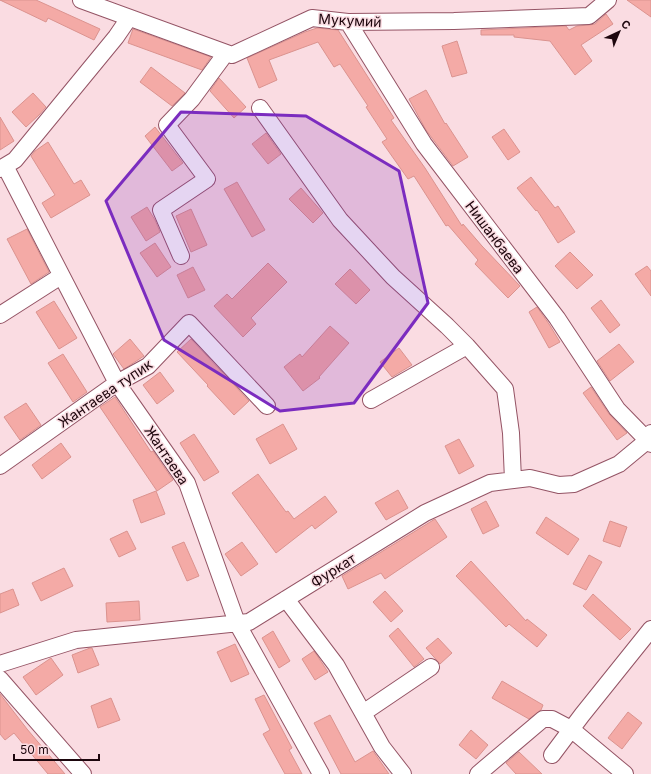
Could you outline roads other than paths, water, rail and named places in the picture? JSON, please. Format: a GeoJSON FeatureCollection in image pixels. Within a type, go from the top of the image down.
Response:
{"type":"FeatureCollection","features":[{"type":"Feature","properties":{"kind":"street"},"geometry":{"type":"LineString","coordinates":[[81,0],[226,53],[192,99],[167,125],[207,179],[161,210],[181,256]]}},
{"type":"Feature","properties":{"kind":"street","name":"Мукумий"},"geometry":{"type":"LineString","coordinates":[[226,53],[232,55],[312,18],[348,22],[454,21],[590,16],[608,0]]}},
{"type":"Feature","properties":{"kind":"street"},"geometry":{"type":"LineString","coordinates":[[2,168],[15,160],[116,37],[129,18]]}},
{"type":"Feature","properties":{"kind":"street","name":"Нишанбаева"},"geometry":{"type":"LineString","coordinates":[[348,22],[424,144],[557,318],[617,409],[650,439]]}},
{"type":"Feature","properties":{"kind":"street"},"geometry":{"type":"LineString","coordinates":[[260,108],[340,220],[393,277],[467,346],[505,389],[511,433],[512,480]]}},
{"type":"Feature","properties":{"kind":"street","name":"Жантаева"},"geometry":{"type":"LineString","coordinates":[[2,168],[117,383],[187,483],[237,624],[321,774]]}},
{"type":"Feature","properties":{"kind":"street"},"geometry":{"type":"LineString","coordinates":[[0,315],[61,276]]}},
{"type":"Feature","properties":{"kind":"street","name":"Жантаева тупик"},"geometry":{"type":"LineString","coordinates":[[0,466],[117,383],[148,366],[189,323],[267,406]]}},
{"type":"Feature","properties":{"kind":"street"},"geometry":{"type":"LineString","coordinates":[[371,400],[467,346]]}},
{"type":"Feature","properties":{"kind":"street","name":"Фуркат"},"geometry":{"type":"LineString","coordinates":[[0,664],[76,640],[248,622],[425,513],[490,483],[530,478],[558,485],[574,484],[619,464],[650,439]]}},
{"type":"Feature","properties":{"kind":"street"},"geometry":{"type":"LineString","coordinates":[[286,599],[336,665],[382,747],[403,774]]}},
{"type":"Feature","properties":{"kind":"street"},"geometry":{"type":"LineString","coordinates":[[552,755],[651,629]]}},
{"type":"Feature","properties":{"kind":"street"},"geometry":{"type":"LineString","coordinates":[[362,713],[431,667]]}},
{"type":"Feature","properties":{"kind":"street"},"geometry":{"type":"LineString","coordinates":[[0,679],[83,774]]}},
{"type":"Feature","properties":{"kind":"street"},"geometry":{"type":"LineString","coordinates":[[478,774],[543,719],[552,719],[571,729],[625,774]]}}]}
